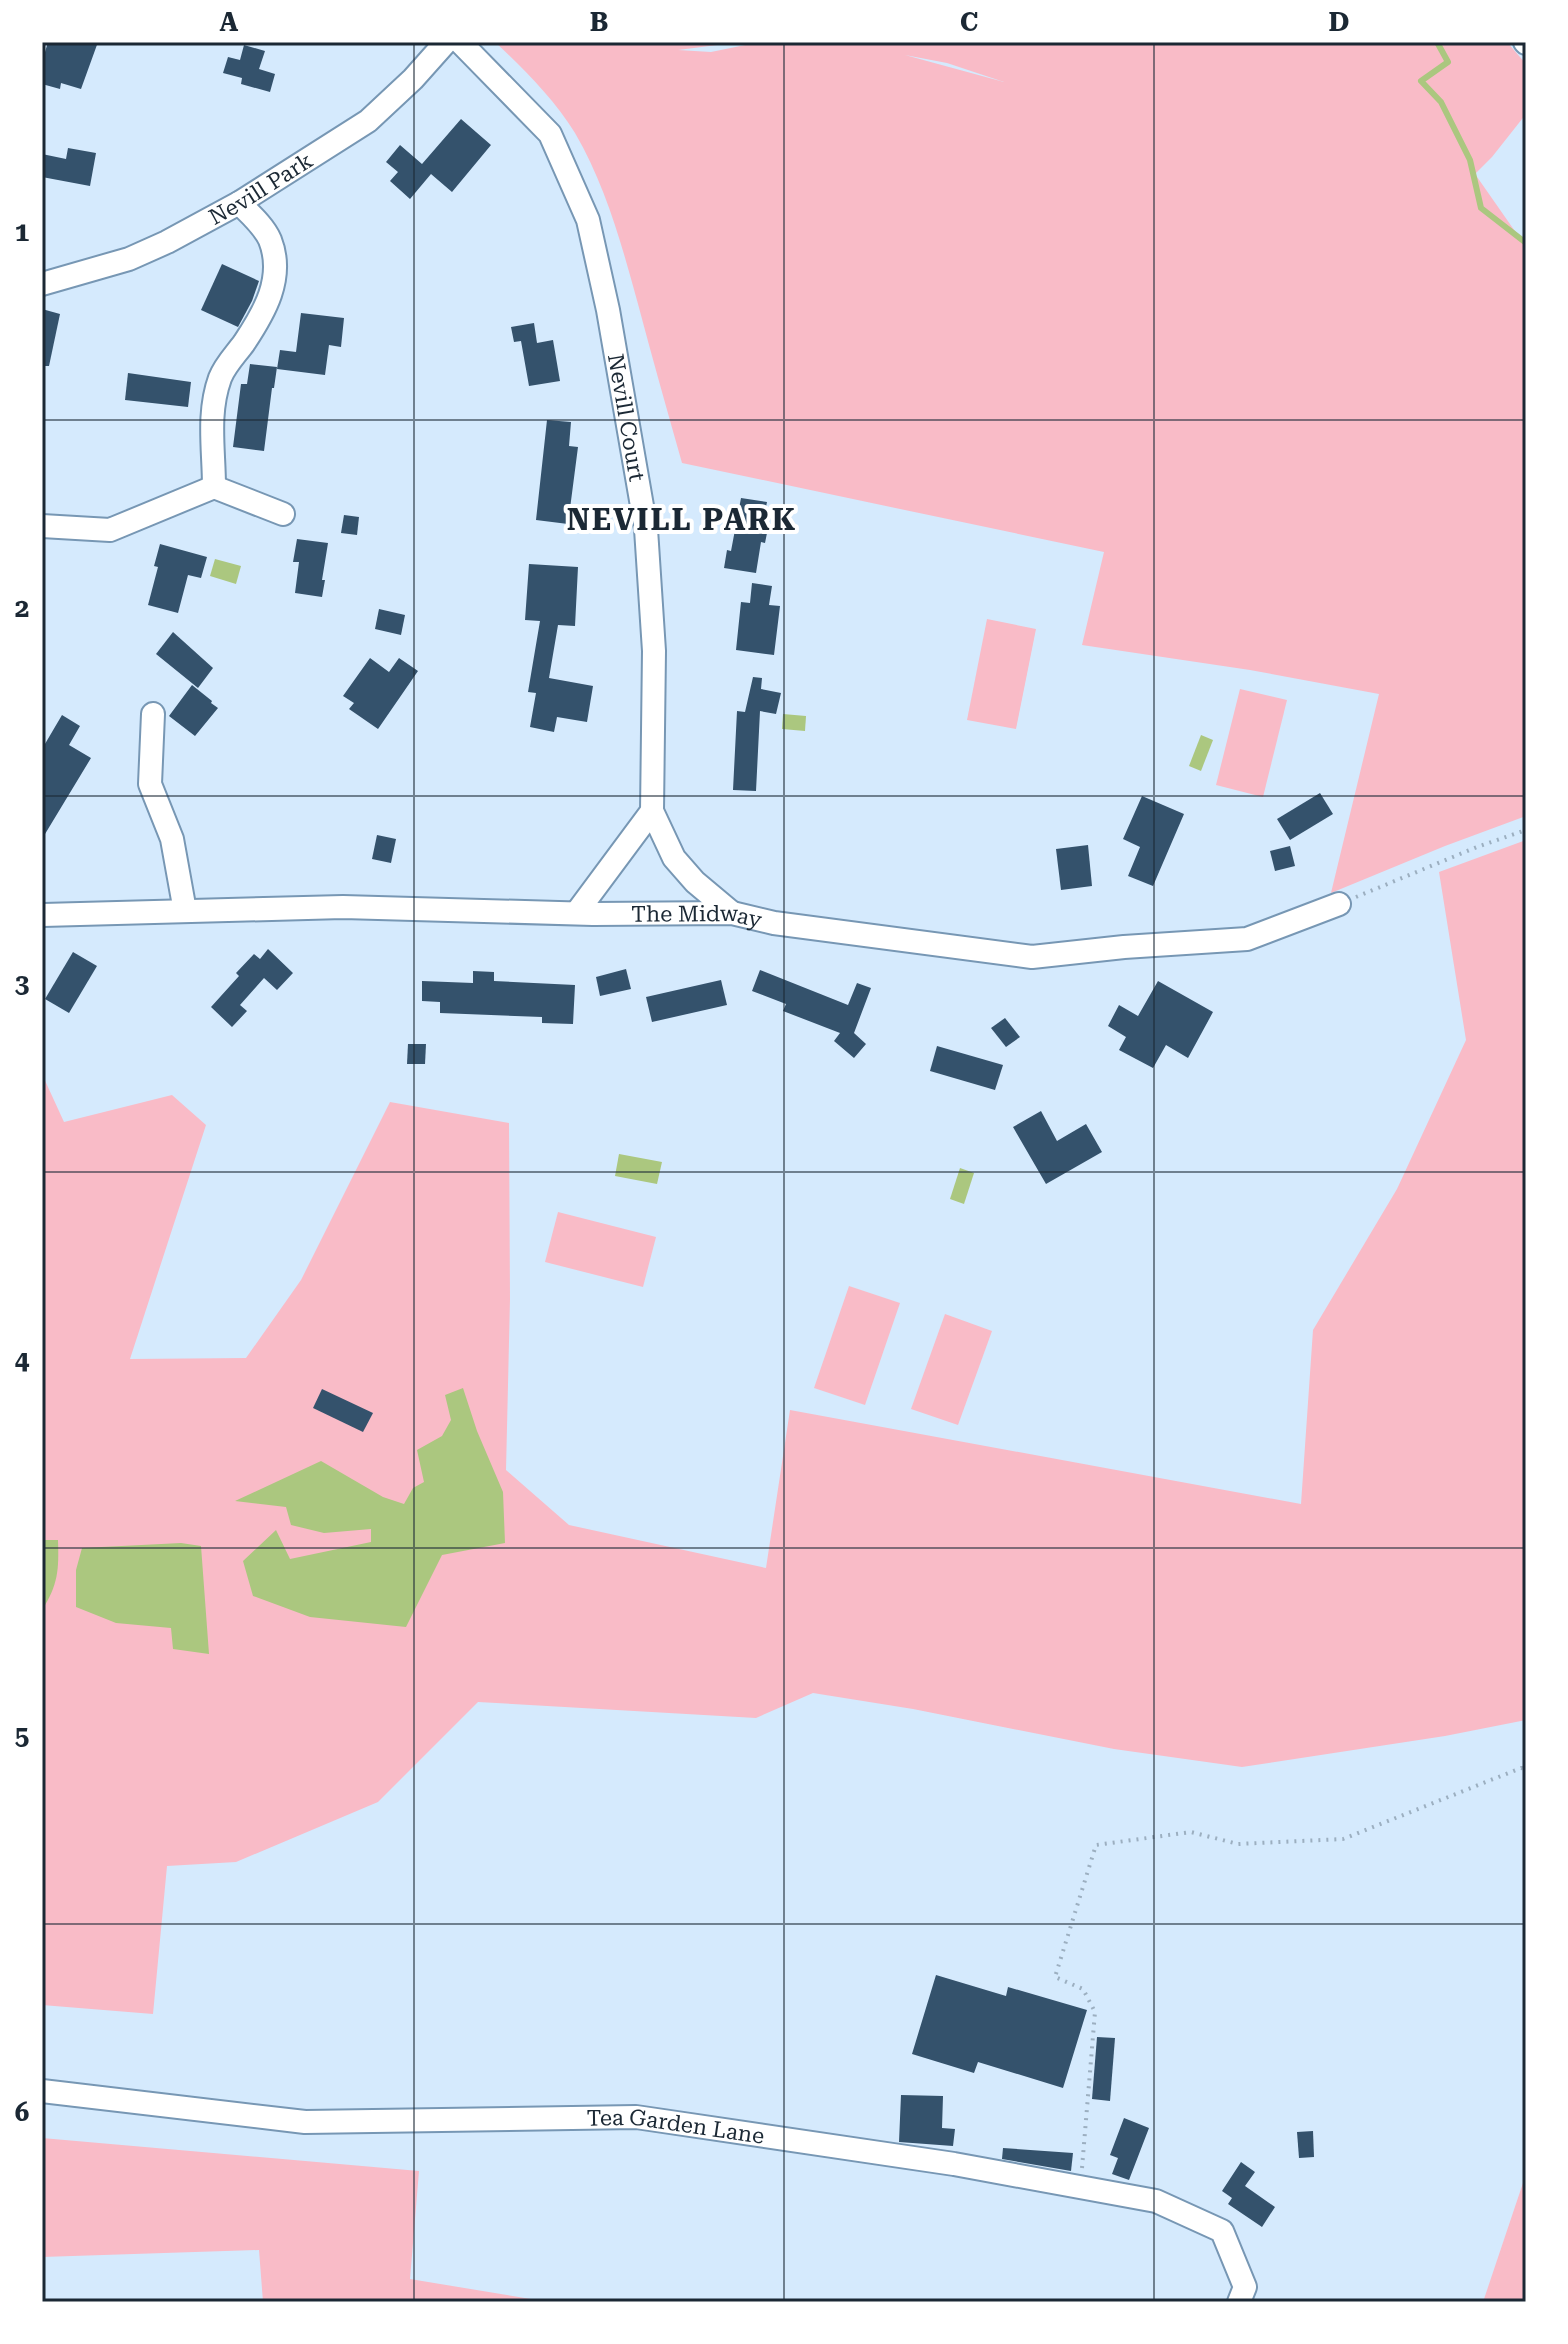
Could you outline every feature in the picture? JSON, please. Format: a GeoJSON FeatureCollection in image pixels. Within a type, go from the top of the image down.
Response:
{"type":"FeatureCollection","features":[{"type":"Feature","properties":{"kind":"street","name":"Nevill Park"},"geometry":{"type":"LineString","coordinates":[[42,284],[129,259],[239,203],[368,121],[413,79],[446,42]]}},
{"type":"Feature","properties":{"kind":"street","name":"Nevill Court"},"geometry":{"type":"LineString","coordinates":[[460,42],[550,134],[588,220],[608,310],[646,529],[654,651],[652,811]]}},
{"type":"Feature","properties":{"kind":"street"},"geometry":{"type":"LineString","coordinates":[[214,487],[211,424],[219,380],[267,305],[274,287],[275,269],[270,239],[239,203]]}},
{"type":"Feature","properties":{"kind":"street"},"geometry":{"type":"LineString","coordinates":[[42,526],[110,530],[214,487],[283,514]]}},
{"type":"Feature","properties":{"kind":"street"},"geometry":{"type":"LineString","coordinates":[[153,714],[150,784],[172,839],[185,911]]}},
{"type":"Feature","properties":{"kind":"street"},"geometry":{"type":"LineString","coordinates":[[577,912],[652,811],[674,858],[695,882],[732,913]]}},
{"type":"Feature","properties":{"kind":"street","name":"The Midway"},"geometry":{"type":"LineString","coordinates":[[43,915],[343,907],[593,914],[732,913],[778,924],[1032,957],[1247,939],[1339,904]]}},
{"type":"Feature","properties":{"kind":"street","name":"Tea Garden Lane"},"geometry":{"type":"LineString","coordinates":[[42,2091],[305,2122],[636,2117],[954,2164],[1156,2201],[1222,2231],[1245,2287],[1239,2302]]}},
{"type":"Feature","properties":{"kind":"path"},"geometry":{"type":"LineString","coordinates":[[1339,904],[1526,830]]}},
{"type":"Feature","properties":{"kind":"path"},"geometry":{"type":"LineString","coordinates":[[1081,2187],[1095,2012],[1083,1989],[1055,1977],[1096,1845],[1191,1832],[1238,1844],[1343,1839],[1521,1768],[1526,1769]]}},
{"type":"Feature","properties":{"kind":"shaded area"},"geometry":{"type":"Polygon","coordinates":[[[495,42],[741,42],[678,50],[711,52],[760,42],[1507,42],[1526,64],[1526,114],[1475,174],[1526,247],[1526,816],[1331,893],[1379,694],[1250,670],[1082,645],[1104,552],[682,463],[626,260],[596,174],[558,108],[495,42]],[[905,55],[1004,82],[947,63],[905,55]]]}},
{"type":"Feature","properties":{"kind":"shaded area"},"geometry":{"type":"Polygon","coordinates":[[[215,559],[241,566],[236,584],[210,576],[215,559]]]}},
{"type":"Feature","properties":{"kind":"shaded area"},"geometry":{"type":"Polygon","coordinates":[[[987,619],[1036,629],[1016,729],[967,720],[987,619]]]}},
{"type":"Feature","properties":{"kind":"shaded area"},"geometry":{"type":"Polygon","coordinates":[[[1240,689],[1287,700],[1263,797],[1216,785],[1240,689]]]}},
{"type":"Feature","properties":{"kind":"shaded area"},"geometry":{"type":"Polygon","coordinates":[[[783,714],[806,716],[805,731],[782,729],[783,714]]]}},
{"type":"Feature","properties":{"kind":"shaded area"},"geometry":{"type":"Polygon","coordinates":[[[1201,735],[1213,740],[1201,771],[1189,766],[1201,735]]]}},
{"type":"Feature","properties":{"kind":"shaded area"},"geometry":{"type":"Polygon","coordinates":[[[1526,840],[1526,1720],[1445,1736],[1242,1767],[1114,1749],[913,1709],[813,1693],[756,1718],[478,1702],[378,1802],[236,1862],[167,1866],[153,2014],[42,2005],[42,1074],[64,1122],[172,1095],[206,1125],[130,1359],[246,1358],[301,1280],[390,1102],[509,1123],[510,1299],[506,1470],[569,1525],[766,1568],[790,1410],[1301,1504],[1313,1330],[1397,1189],[1466,1040],[1439,872],[1526,840]]]}},
{"type":"Feature","properties":{"kind":"shaded area"},"geometry":{"type":"Polygon","coordinates":[[[619,1154],[662,1162],[657,1184],[615,1176],[619,1154]]]}},
{"type":"Feature","properties":{"kind":"shaded area"},"geometry":{"type":"Polygon","coordinates":[[[960,1168],[974,1173],[964,1204],[950,1199],[960,1168]]]}},
{"type":"Feature","properties":{"kind":"shaded area"},"geometry":{"type":"Polygon","coordinates":[[[558,1212],[656,1237],[643,1287],[545,1262],[558,1212]]]}},
{"type":"Feature","properties":{"kind":"shaded area"},"geometry":{"type":"Polygon","coordinates":[[[849,1286],[900,1303],[865,1405],[814,1388],[849,1286]]]}},
{"type":"Feature","properties":{"kind":"shaded area"},"geometry":{"type":"Polygon","coordinates":[[[945,1314],[992,1331],[958,1425],[911,1409],[945,1314]]]}},
{"type":"Feature","properties":{"kind":"shaded area"},"geometry":{"type":"Polygon","coordinates":[[[463,1388],[503,1492],[505,1543],[442,1555],[406,1627],[310,1617],[253,1596],[243,1561],[276,1530],[290,1559],[371,1542],[371,1529],[324,1533],[291,1525],[286,1507],[235,1501],[321,1461],[383,1497],[404,1504],[413,1488],[424,1482],[417,1450],[442,1436],[451,1420],[445,1395],[463,1388]]]}},
{"type":"Feature","properties":{"kind":"shaded area"},"geometry":{"type":"Polygon","coordinates":[[[42,1540],[58,1540],[58,1569],[42,1610],[42,1540]]]}},
{"type":"Feature","properties":{"kind":"shaded area"},"geometry":{"type":"Polygon","coordinates":[[[181,1543],[201,1546],[209,1654],[173,1649],[171,1628],[116,1623],[76,1607],[76,1570],[82,1548],[181,1543]]]}},
{"type":"Feature","properties":{"kind":"shaded area"},"geometry":{"type":"Polygon","coordinates":[[[42,2138],[419,2171],[410,2279],[549,2302],[263,2302],[259,2250],[42,2257],[42,2138]]]}},
{"type":"Feature","properties":{"kind":"shaded area"},"geometry":{"type":"Polygon","coordinates":[[[1525,2177],[1526,2302],[1483,2302],[1525,2177]]]}},
{"type":"Feature","properties":{"kind":"building"},"geometry":{"type":"Polygon","coordinates":[[[48,42],[98,42],[81,89],[61,83],[60,89],[42,84],[42,62],[48,42]]]}},
{"type":"Feature","properties":{"kind":"building"},"geometry":{"type":"Polygon","coordinates":[[[244,45],[265,51],[259,69],[275,74],[270,92],[241,84],[242,78],[223,73],[228,57],[240,60],[244,45]]]}},
{"type":"Feature","properties":{"kind":"building"},"geometry":{"type":"Polygon","coordinates":[[[461,119],[491,145],[452,192],[431,174],[410,199],[390,181],[398,172],[386,162],[400,145],[422,164],[461,119]]]}},
{"type":"Feature","properties":{"kind":"building"},"geometry":{"type":"Polygon","coordinates":[[[68,148],[96,153],[90,186],[42,177],[42,154],[66,159],[68,148]]]}},
{"type":"Feature","properties":{"kind":"building"},"geometry":{"type":"Polygon","coordinates":[[[222,264],[259,281],[238,327],[201,310],[222,264]]]}},
{"type":"Feature","properties":{"kind":"building"},"geometry":{"type":"Polygon","coordinates":[[[42,309],[60,314],[49,366],[42,366],[42,309]]]}},
{"type":"Feature","properties":{"kind":"building"},"geometry":{"type":"Polygon","coordinates":[[[301,313],[344,318],[341,347],[329,345],[325,375],[277,369],[280,350],[296,352],[301,313]]]}},
{"type":"Feature","properties":{"kind":"building"},"geometry":{"type":"Polygon","coordinates":[[[534,323],[537,343],[553,340],[560,381],[529,386],[521,341],[514,342],[511,327],[534,323]]]}},
{"type":"Feature","properties":{"kind":"building"},"geometry":{"type":"Polygon","coordinates":[[[250,364],[277,367],[264,451],[233,447],[241,384],[247,384],[250,364]]]}},
{"type":"Feature","properties":{"kind":"building"},"geometry":{"type":"Polygon","coordinates":[[[128,373],[191,382],[188,407],[125,400],[128,373]]]}},
{"type":"Feature","properties":{"kind":"building"},"geometry":{"type":"Polygon","coordinates":[[[547,420],[571,422],[569,446],[578,447],[568,524],[536,520],[547,420]]]}},
{"type":"Feature","properties":{"kind":"building"},"geometry":{"type":"Polygon","coordinates":[[[741,498],[767,502],[763,522],[769,523],[765,543],[761,542],[756,573],[724,568],[727,550],[731,551],[741,498]]]}},
{"type":"Feature","properties":{"kind":"building"},"geometry":{"type":"Polygon","coordinates":[[[344,515],[359,517],[357,535],[341,533],[344,515]]]}},
{"type":"Feature","properties":{"kind":"building"},"geometry":{"type":"Polygon","coordinates":[[[297,539],[328,543],[322,597],[295,593],[299,562],[293,562],[297,539]]]}},
{"type":"Feature","properties":{"kind":"building"},"geometry":{"type":"Polygon","coordinates":[[[160,544],[207,557],[201,578],[188,575],[178,613],[148,605],[158,567],[154,566],[160,544]]]}},
{"type":"Feature","properties":{"kind":"building"},"geometry":{"type":"Polygon","coordinates":[[[529,564],[578,567],[575,626],[558,625],[549,678],[593,686],[587,722],[557,717],[554,732],[530,727],[536,693],[528,692],[540,621],[525,620],[529,564]]]}},
{"type":"Feature","properties":{"kind":"building"},"geometry":{"type":"Polygon","coordinates":[[[752,583],[772,586],[769,605],[780,606],[774,655],[736,650],[741,602],[750,603],[752,583]]]}},
{"type":"Feature","properties":{"kind":"building"},"geometry":{"type":"Polygon","coordinates":[[[379,609],[405,615],[401,635],[375,629],[379,609]]]}},
{"type":"Feature","properties":{"kind":"building"},"geometry":{"type":"Polygon","coordinates":[[[173,632],[213,668],[198,688],[156,654],[173,632]]]}},
{"type":"Feature","properties":{"kind":"building"},"geometry":{"type":"Polygon","coordinates":[[[370,658],[389,672],[399,658],[418,671],[378,729],[349,709],[354,703],[343,696],[370,658]]]}},
{"type":"Feature","properties":{"kind":"building"},"geometry":{"type":"Polygon","coordinates":[[[753,677],[762,678],[761,689],[781,693],[776,714],[760,711],[756,791],[733,790],[737,711],[745,712],[753,677]]]}},
{"type":"Feature","properties":{"kind":"building"},"geometry":{"type":"Polygon","coordinates":[[[192,685],[218,708],[195,736],[169,716],[192,685]]]}},
{"type":"Feature","properties":{"kind":"building"},"geometry":{"type":"Polygon","coordinates":[[[62,715],[80,726],[69,745],[91,758],[42,839],[42,749],[62,715]]]}},
{"type":"Feature","properties":{"kind":"building"},"geometry":{"type":"Polygon","coordinates":[[[1320,793],[1333,814],[1290,840],[1277,819],[1320,793]]]}},
{"type":"Feature","properties":{"kind":"building"},"geometry":{"type":"Polygon","coordinates":[[[1142,796],[1184,814],[1153,886],[1128,876],[1140,847],[1123,839],[1142,796]]]}},
{"type":"Feature","properties":{"kind":"building"},"geometry":{"type":"Polygon","coordinates":[[[377,835],[396,839],[391,863],[372,859],[377,835]]]}},
{"type":"Feature","properties":{"kind":"building"},"geometry":{"type":"Polygon","coordinates":[[[1088,845],[1092,886],[1061,890],[1056,849],[1088,845]]]}},
{"type":"Feature","properties":{"kind":"building"},"geometry":{"type":"Polygon","coordinates":[[[1290,846],[1295,866],[1275,871],[1270,851],[1290,846]]]}},
{"type":"Feature","properties":{"kind":"building"},"geometry":{"type":"Polygon","coordinates":[[[268,949],[293,973],[277,990],[264,978],[240,1005],[247,1011],[232,1027],[211,1007],[254,954],[260,959],[268,949]]]}},
{"type":"Feature","properties":{"kind":"building"},"geometry":{"type":"Polygon","coordinates":[[[73,952],[97,966],[69,1013],[45,999],[73,952]]]}},
{"type":"Feature","properties":{"kind":"building"},"geometry":{"type":"Polygon","coordinates":[[[626,969],[631,989],[600,996],[596,977],[626,969]]]}},
{"type":"Feature","properties":{"kind":"building"},"geometry":{"type":"Polygon","coordinates":[[[760,970],[848,1005],[857,983],[871,988],[854,1033],[866,1044],[854,1058],[834,1041],[840,1033],[783,1011],[786,1004],[752,991],[760,970]]]}},
{"type":"Feature","properties":{"kind":"building"},"geometry":{"type":"Polygon","coordinates":[[[473,971],[494,972],[494,981],[575,985],[573,1024],[542,1023],[542,1017],[440,1013],[440,1002],[422,1001],[422,981],[473,983],[473,971]]]}},
{"type":"Feature","properties":{"kind":"building"},"geometry":{"type":"Polygon","coordinates":[[[721,980],[727,1005],[652,1022],[646,997],[721,980]]]}},
{"type":"Feature","properties":{"kind":"building"},"geometry":{"type":"Polygon","coordinates":[[[1158,981],[1213,1012],[1188,1058],[1166,1045],[1153,1068],[1119,1050],[1126,1037],[1108,1026],[1119,1005],[1138,1016],[1158,981]]]}},
{"type":"Feature","properties":{"kind":"building"},"geometry":{"type":"Polygon","coordinates":[[[1005,1018],[1020,1037],[1006,1047],[991,1028],[1005,1018]]]}},
{"type":"Feature","properties":{"kind":"building"},"geometry":{"type":"Polygon","coordinates":[[[408,1044],[426,1044],[425,1064],[407,1064],[408,1044]]]}},
{"type":"Feature","properties":{"kind":"building"},"geometry":{"type":"Polygon","coordinates":[[[937,1046],[1003,1065],[995,1090],[930,1071],[937,1046]]]}},
{"type":"Feature","properties":{"kind":"building"},"geometry":{"type":"Polygon","coordinates":[[[1041,1111],[1057,1141],[1086,1124],[1102,1152],[1046,1184],[1013,1127],[1041,1111]]]}},
{"type":"Feature","properties":{"kind":"building"},"geometry":{"type":"Polygon","coordinates":[[[322,1389],[373,1413],[363,1432],[313,1408],[322,1389]]]}},
{"type":"Feature","properties":{"kind":"building"},"geometry":{"type":"Polygon","coordinates":[[[936,1975],[1006,1996],[1008,1987],[1087,2010],[1063,2088],[978,2062],[974,2073],[912,2054],[936,1975]]]}},
{"type":"Feature","properties":{"kind":"building"},"geometry":{"type":"Polygon","coordinates":[[[1097,2037],[1115,2038],[1110,2101],[1092,2099],[1097,2037]]]}},
{"type":"Feature","properties":{"kind":"building"},"geometry":{"type":"Polygon","coordinates":[[[901,2095],[943,2096],[942,2128],[955,2129],[953,2146],[899,2142],[901,2095]]]}},
{"type":"Feature","properties":{"kind":"building"},"geometry":{"type":"Polygon","coordinates":[[[1124,2118],[1149,2128],[1129,2180],[1112,2174],[1118,2158],[1110,2155],[1124,2118]]]}},
{"type":"Feature","properties":{"kind":"building"},"geometry":{"type":"Polygon","coordinates":[[[1313,2131],[1314,2157],[1299,2158],[1297,2132],[1313,2131]]]}},
{"type":"Feature","properties":{"kind":"building"},"geometry":{"type":"Polygon","coordinates":[[[1003,2148],[1073,2153],[1071,2171],[1002,2159],[1003,2148]]]}},
{"type":"Feature","properties":{"kind":"building"},"geometry":{"type":"Polygon","coordinates":[[[1241,2162],[1255,2172],[1245,2186],[1275,2207],[1262,2227],[1228,2204],[1232,2198],[1222,2191],[1241,2162]]]}},
{"type":"Feature","properties":{"kind":"waterway"},"geometry":{"type":"LineString","coordinates":[[1437,42],[1448,62],[1421,81],[1441,102],[1470,160],[1481,208],[1526,243]]}},
{"type":"Feature","properties":{"kind":"district","name":"NEVILL PARK"},"geometry":{"type":"Point","coordinates":[682,519]}}]}
